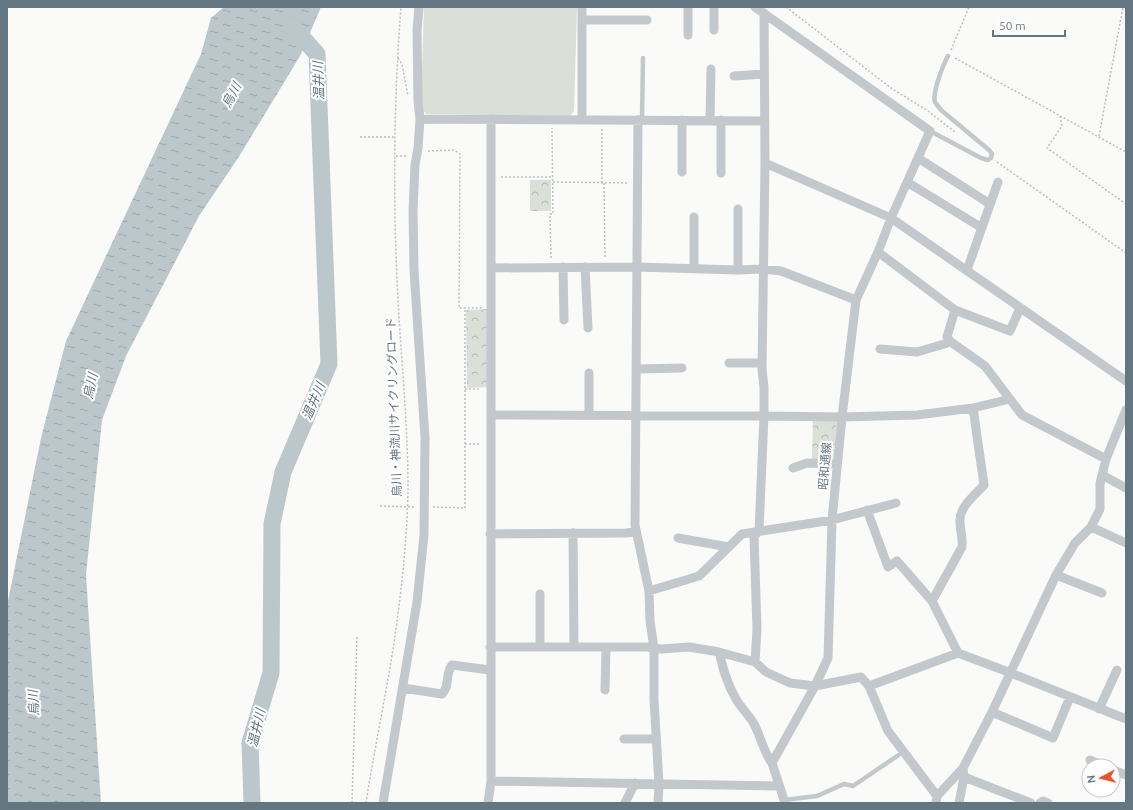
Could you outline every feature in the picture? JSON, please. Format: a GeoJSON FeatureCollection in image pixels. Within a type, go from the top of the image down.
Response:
{"type":"FeatureCollection","features":[{"type":"Feature","properties":{"kind":"street"},"geometry":{"type":"LineString","coordinates":[[383,803],[403,688],[422,564],[426,507],[425,438],[414,270],[412,211],[415,165],[414,154],[420,119],[418,101],[417,30],[419,7]]}},
{"type":"Feature","properties":{"kind":"street"},"geometry":{"type":"LineString","coordinates":[[582,7],[582,120]]}},
{"type":"Feature","properties":{"kind":"street"},"geometry":{"type":"LineString","coordinates":[[688,7],[688,35]]}},
{"type":"Feature","properties":{"kind":"street"},"geometry":{"type":"LineString","coordinates":[[714,7],[714,30]]}},
{"type":"Feature","properties":{"kind":"street"},"geometry":{"type":"LineString","coordinates":[[755,7],[930,131]]}},
{"type":"Feature","properties":{"kind":"street"},"geometry":{"type":"LineString","coordinates":[[756,662],[757,629],[754,536],[759,531],[764,416],[762,363],[765,164],[764,13]]}},
{"type":"Feature","properties":{"kind":"street"},"geometry":{"type":"LineString","coordinates":[[582,20],[647,20]]}},
{"type":"Feature","properties":{"kind":"street"},"geometry":{"type":"LineString","coordinates":[[710,69],[710,120]]}},
{"type":"Feature","properties":{"kind":"street"},"geometry":{"type":"LineString","coordinates":[[734,76],[764,74]]}},
{"type":"Feature","properties":{"kind":"street"},"geometry":{"type":"LineString","coordinates":[[420,119],[764,120]]}},
{"type":"Feature","properties":{"kind":"street"},"geometry":{"type":"LineString","coordinates":[[488,803],[491,781],[491,119]]}},
{"type":"Feature","properties":{"kind":"street"},"geometry":{"type":"LineString","coordinates":[[640,120],[636,267],[637,416],[635,525],[649,591],[650,621],[654,648],[654,700],[659,784],[658,803]]}},
{"type":"Feature","properties":{"kind":"street"},"geometry":{"type":"LineString","coordinates":[[682,120],[682,172]]}},
{"type":"Feature","properties":{"kind":"street"},"geometry":{"type":"LineString","coordinates":[[721,173],[722,120]]}},
{"type":"Feature","properties":{"kind":"street","name":"昭和通線"},"geometry":{"type":"LineString","coordinates":[[772,763],[815,686],[828,658],[832,520],[842,417],[856,300],[930,131]]}},
{"type":"Feature","properties":{"kind":"street"},"geometry":{"type":"LineString","coordinates":[[918,158],[990,204]]}},
{"type":"Feature","properties":{"kind":"street"},"geometry":{"type":"LineString","coordinates":[[765,164],[891,218],[1126,381]]}},
{"type":"Feature","properties":{"kind":"street"},"geometry":{"type":"LineString","coordinates":[[907,182],[982,228]]}},
{"type":"Feature","properties":{"kind":"street"},"geometry":{"type":"LineString","coordinates":[[967,270],[998,182]]}},
{"type":"Feature","properties":{"kind":"street"},"geometry":{"type":"LineString","coordinates":[[738,209],[738,270]]}},
{"type":"Feature","properties":{"kind":"street"},"geometry":{"type":"LineString","coordinates":[[694,217],[694,268]]}},
{"type":"Feature","properties":{"kind":"street"},"geometry":{"type":"LineString","coordinates":[[878,252],[955,310],[1010,331],[1020,308]]}},
{"type":"Feature","properties":{"kind":"street"},"geometry":{"type":"LineString","coordinates":[[563,267],[564,320]]}},
{"type":"Feature","properties":{"kind":"street"},"geometry":{"type":"LineString","coordinates":[[585,267],[588,328]]}},
{"type":"Feature","properties":{"kind":"street"},"geometry":{"type":"LineString","coordinates":[[492,268],[636,267],[738,270],[763,269],[781,271],[856,300]]}},
{"type":"Feature","properties":{"kind":"street"},"geometry":{"type":"LineString","coordinates":[[955,310],[947,337],[951,342],[986,366],[1022,415],[1106,459]]}},
{"type":"Feature","properties":{"kind":"street"},"geometry":{"type":"LineString","coordinates":[[880,349],[917,352],[951,342]]}},
{"type":"Feature","properties":{"kind":"street"},"geometry":{"type":"LineString","coordinates":[[729,363],[762,363]]}},
{"type":"Feature","properties":{"kind":"street"},"geometry":{"type":"LineString","coordinates":[[636,369],[682,368]]}},
{"type":"Feature","properties":{"kind":"street"},"geometry":{"type":"LineString","coordinates":[[589,373],[589,415]]}},
{"type":"Feature","properties":{"kind":"street"},"geometry":{"type":"LineString","coordinates":[[491,415],[842,417],[917,415],[973,408],[1010,399]]}},
{"type":"Feature","properties":{"kind":"street"},"geometry":{"type":"LineString","coordinates":[[932,601],[962,547],[963,539],[960,520],[962,510],[984,485],[973,408]]}},
{"type":"Feature","properties":{"kind":"street"},"geometry":{"type":"LineString","coordinates":[[959,803],[964,773],[1056,575],[1074,543],[1091,527],[1100,509],[1100,484],[1106,459],[1126,410]]}},
{"type":"Feature","properties":{"kind":"street"},"geometry":{"type":"LineString","coordinates":[[793,468],[807,463],[837,464]]}},
{"type":"Feature","properties":{"kind":"street"},"geometry":{"type":"LineString","coordinates":[[1102,475],[1126,488]]}},
{"type":"Feature","properties":{"kind":"street"},"geometry":{"type":"LineString","coordinates":[[649,591],[699,576],[742,534],[832,520],[896,503]]}},
{"type":"Feature","properties":{"kind":"street"},"geometry":{"type":"LineString","coordinates":[[867,510],[888,567],[897,561],[932,601],[958,653]]}},
{"type":"Feature","properties":{"kind":"street"},"geometry":{"type":"LineString","coordinates":[[1091,527],[1126,543]]}},
{"type":"Feature","properties":{"kind":"street"},"geometry":{"type":"LineString","coordinates":[[490,534],[636,532]]}},
{"type":"Feature","properties":{"kind":"street"},"geometry":{"type":"LineString","coordinates":[[572,533],[574,647]]}},
{"type":"Feature","properties":{"kind":"street"},"geometry":{"type":"LineString","coordinates":[[678,538],[729,547]]}},
{"type":"Feature","properties":{"kind":"street"},"geometry":{"type":"LineString","coordinates":[[1056,575],[1102,592]]}},
{"type":"Feature","properties":{"kind":"street"},"geometry":{"type":"LineString","coordinates":[[540,594],[540,647]]}},
{"type":"Feature","properties":{"kind":"street"},"geometry":{"type":"LineString","coordinates":[[490,647],[689,647],[719,652],[756,662],[766,672],[790,683],[815,686],[861,677],[869,686],[888,731],[937,799],[964,773]]}},
{"type":"Feature","properties":{"kind":"street"},"geometry":{"type":"LineString","coordinates":[[605,690],[606,647]]}},
{"type":"Feature","properties":{"kind":"street"},"geometry":{"type":"LineString","coordinates":[[719,652],[724,675],[736,699],[754,723],[765,747],[766,754],[772,763],[785,801]]}},
{"type":"Feature","properties":{"kind":"street"},"geometry":{"type":"LineString","coordinates":[[869,686],[958,653],[1126,719]]}},
{"type":"Feature","properties":{"kind":"street"},"geometry":{"type":"LineString","coordinates":[[403,688],[442,694],[445,691],[449,670],[452,665],[490,670]]}},
{"type":"Feature","properties":{"kind":"street"},"geometry":{"type":"LineString","coordinates":[[1099,709],[1117,670]]}},
{"type":"Feature","properties":{"kind":"street"},"geometry":{"type":"LineString","coordinates":[[992,712],[1053,738],[1070,697]]}},
{"type":"Feature","properties":{"kind":"street"},"geometry":{"type":"LineString","coordinates":[[624,739],[656,739]]}},
{"type":"Feature","properties":{"kind":"street"},"geometry":{"type":"LineString","coordinates":[[964,773],[1031,803]]}},
{"type":"Feature","properties":{"kind":"street"},"geometry":{"type":"LineString","coordinates":[[491,781],[779,786]]}},
{"type":"Feature","properties":{"kind":"street"},"geometry":{"type":"LineString","coordinates":[[625,803],[636,783]]}},
{"type":"Feature","properties":{"kind":"street"},"geometry":{"type":"LineString","coordinates":[[1040,803],[1043,801],[1048,803]]}},
{"type":"Feature","properties":{"kind":"lane"},"geometry":{"type":"LineString","coordinates":[[930,131],[981,158],[988,160],[991,158],[992,154],[989,150],[941,110],[935,102],[935,93],[943,64],[948,56]]}},
{"type":"Feature","properties":{"kind":"lane"},"geometry":{"type":"LineString","coordinates":[[640,120],[643,58]]}},
{"type":"Feature","properties":{"kind":"lane"},"geometry":{"type":"LineString","coordinates":[[785,801],[817,796],[844,784],[853,786],[903,752]]}},
{"type":"Feature","properties":{"kind":"path","name":"烏川・神流川サイクリングロード"},"geometry":{"type":"LineString","coordinates":[[366,803],[393,647],[404,559],[408,507],[406,416],[397,266],[396,137],[401,7]]}},
{"type":"Feature","properties":{"kind":"path"},"geometry":{"type":"LineString","coordinates":[[969,7],[948,56],[953,57],[1126,152]]}},
{"type":"Feature","properties":{"kind":"path"},"geometry":{"type":"LineString","coordinates":[[1099,136],[1123,7]]}},
{"type":"Feature","properties":{"kind":"path"},"geometry":{"type":"LineString","coordinates":[[398,58],[402,64],[408,96]]}},
{"type":"Feature","properties":{"kind":"path"},"geometry":{"type":"LineString","coordinates":[[1060,116],[1062,126],[1047,148],[1126,204]]}},
{"type":"Feature","properties":{"kind":"path"},"geometry":{"type":"LineString","coordinates":[[551,267],[550,214],[553,214],[552,120]]}},
{"type":"Feature","properties":{"kind":"path"},"geometry":{"type":"LineString","coordinates":[[602,120],[604,267]]}},
{"type":"Feature","properties":{"kind":"path"},"geometry":{"type":"LineString","coordinates":[[360,137],[396,137]]}},
{"type":"Feature","properties":{"kind":"path"},"geometry":{"type":"LineString","coordinates":[[396,156],[454,150],[460,154],[459,308],[491,308]]}},
{"type":"Feature","properties":{"kind":"path"},"geometry":{"type":"LineString","coordinates":[[491,177],[553,177]]}},
{"type":"Feature","properties":{"kind":"path"},"geometry":{"type":"LineString","coordinates":[[553,182],[630,183]]}},
{"type":"Feature","properties":{"kind":"path"},"geometry":{"type":"LineString","coordinates":[[431,507],[465,508],[465,308]]}},
{"type":"Feature","properties":{"kind":"path"},"geometry":{"type":"LineString","coordinates":[[465,389],[492,389]]}},
{"type":"Feature","properties":{"kind":"path"},"geometry":{"type":"LineString","coordinates":[[465,444],[491,444]]}},
{"type":"Feature","properties":{"kind":"path"},"geometry":{"type":"LineString","coordinates":[[380,506],[408,507]]}},
{"type":"Feature","properties":{"kind":"path"},"geometry":{"type":"LineString","coordinates":[[352,803],[357,635]]}},
{"type":"Feature","properties":{"kind":"green space"},"geometry":{"type":"Polygon","coordinates":[[[424,7],[577,7],[574,111],[570,116],[426,114],[423,110],[421,101],[424,7]]]}},
{"type":"Feature","properties":{"kind":"green space"},"geometry":{"type":"Polygon","coordinates":[[[530,180],[551,180],[551,211],[530,211],[530,180]]]}},
{"type":"Feature","properties":{"kind":"green space"},"geometry":{"type":"Polygon","coordinates":[[[488,309],[488,387],[467,388],[466,310],[488,309]]]}},
{"type":"Feature","properties":{"kind":"green space"},"geometry":{"type":"Polygon","coordinates":[[[835,419],[837,422],[833,460],[812,459],[813,420],[835,419]]]}},
{"type":"Feature","properties":{"kind":"water","name":"烏川"},"geometry":{"type":"Polygon","coordinates":[[[224,7],[321,7],[300,56],[240,155],[199,216],[126,356],[102,420],[86,575],[101,803],[7,803],[7,606],[41,438],[66,341],[201,54],[211,18],[224,7]]]}},
{"type":"Feature","properties":{"kind":"waterway","name":"温井川"},"geometry":{"type":"LineString","coordinates":[[252,803],[250,743],[271,673],[272,524],[283,472],[329,364],[317,54],[291,25]]}}]}
